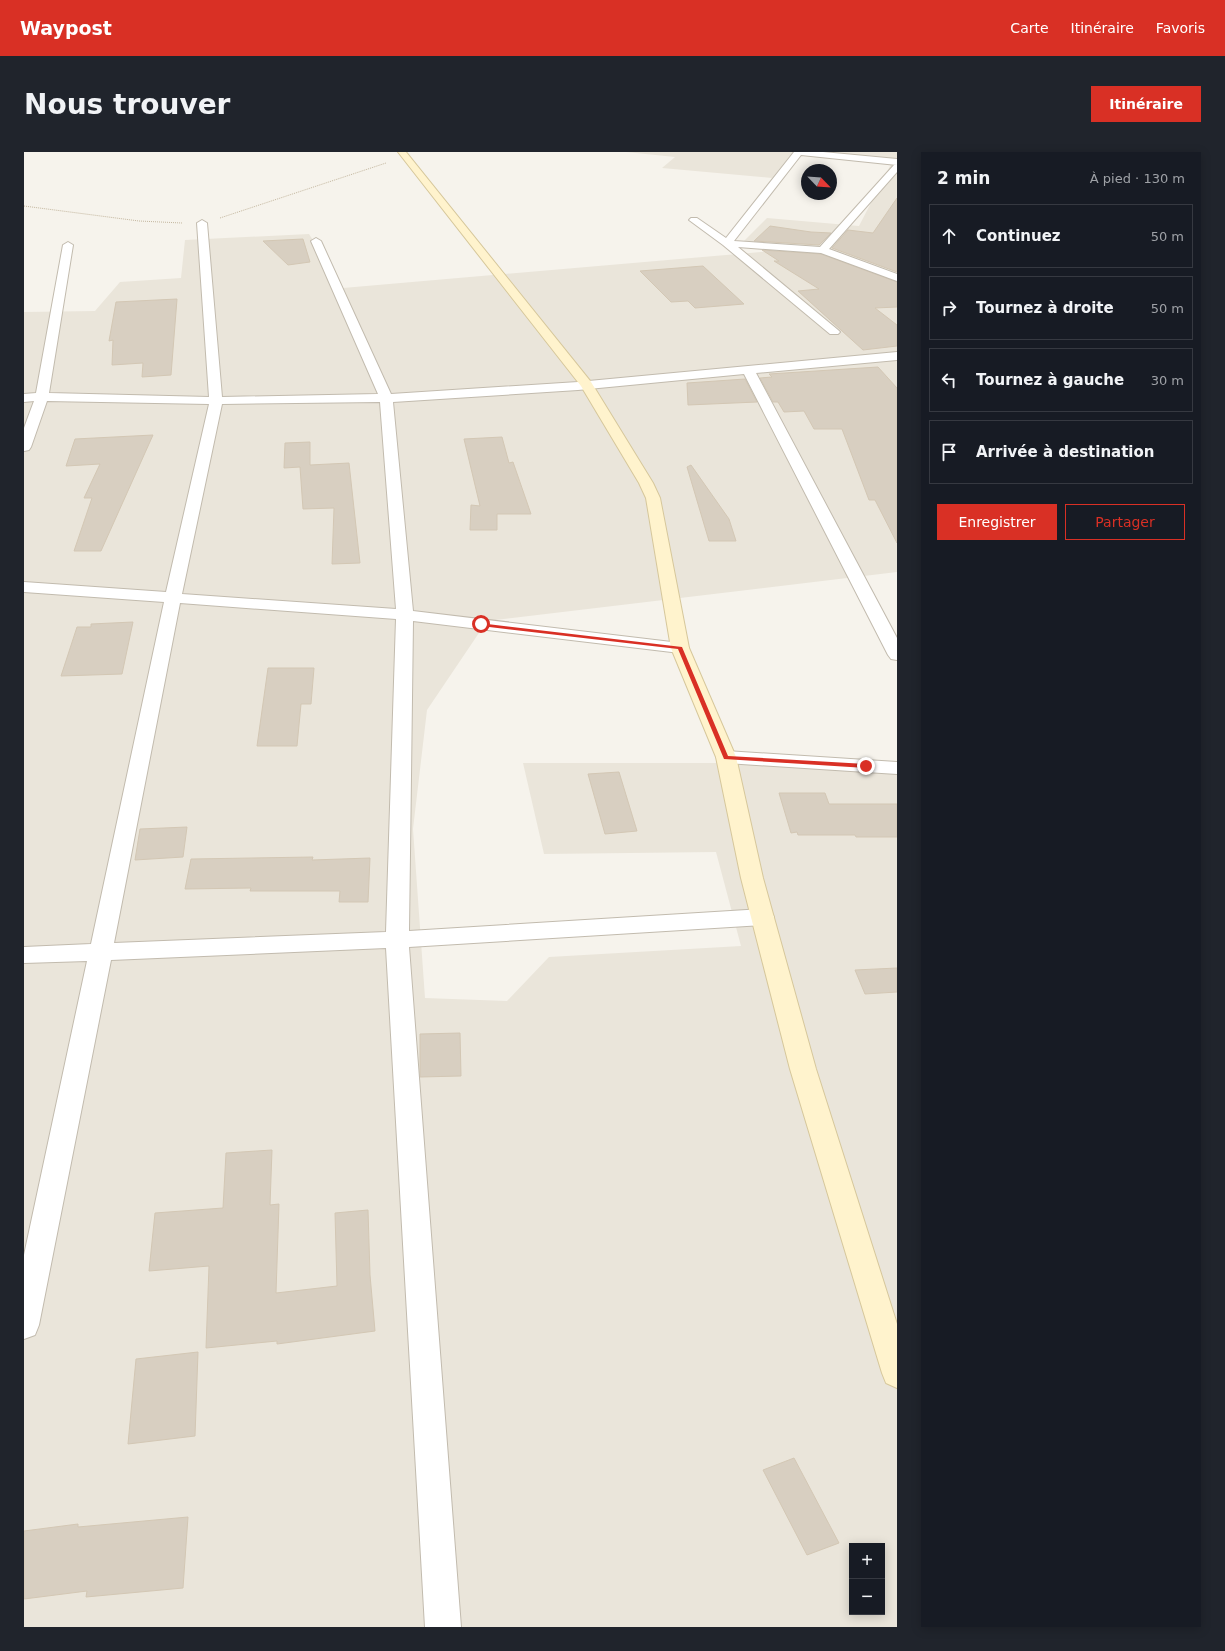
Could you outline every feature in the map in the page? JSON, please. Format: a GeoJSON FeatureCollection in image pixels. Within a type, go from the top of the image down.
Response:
{"type":"FeatureCollection","features":[{"type":"Feature","properties":{"kind":"main road"},"geometry":{"type":"LineString","coordinates":[[404,155],[587,385],[646,483],[653,498],[680,648],[726,757],[752,878],[803,1069],[897,1373]]}},
{"type":"Feature","properties":{"kind":"street"},"geometry":{"type":"LineString","coordinates":[[727,243],[799,152],[897,162]]}},
{"type":"Feature","properties":{"kind":"street"},"geometry":{"type":"LineString","coordinates":[[823,250],[897,167]]}},
{"type":"Feature","properties":{"kind":"street"},"geometry":{"type":"LineString","coordinates":[[694,220],[727,243],[834,332]]}},
{"type":"Feature","properties":{"kind":"street"},"geometry":{"type":"LineString","coordinates":[[24,1326],[173,598],[216,401],[202,224]]}},
{"type":"Feature","properties":{"kind":"street"},"geometry":{"type":"LineString","coordinates":[[316,241],[386,398],[405,615],[397,940],[443,1627]]}},
{"type":"Feature","properties":{"kind":"street"},"geometry":{"type":"LineString","coordinates":[[727,243],[823,250],[897,278]]}},
{"type":"Feature","properties":{"kind":"street"},"geometry":{"type":"LineString","coordinates":[[24,447],[42,397],[68,245]]}},
{"type":"Feature","properties":{"kind":"street"},"geometry":{"type":"LineString","coordinates":[[24,398],[42,397],[216,401],[386,398],[587,385],[897,356]]}},
{"type":"Feature","properties":{"kind":"street"},"geometry":{"type":"LineString","coordinates":[[748,370],[897,655]]}},
{"type":"Feature","properties":{"kind":"street"},"geometry":{"type":"LineString","coordinates":[[24,587],[405,615],[680,648]]}},
{"type":"Feature","properties":{"kind":"street"},"geometry":{"type":"LineString","coordinates":[[726,757],[897,768]]}},
{"type":"Feature","properties":{"kind":"street"},"geometry":{"type":"LineString","coordinates":[[24,955],[397,940],[763,917]]}},
{"type":"Feature","properties":{"kind":"path"},"geometry":{"type":"LineString","coordinates":[[24,206],[140,221],[202,224],[404,155]]}},
{"type":"Feature","properties":{"kind":"shaded area"},"geometry":{"type":"Polygon","coordinates":[[[626,152],[897,152],[897,572],[487,621],[427,710],[413,829],[425,998],[507,1001],[549,957],[741,946],[716,852],[544,854],[523,763],[897,763],[897,1627],[24,1627],[24,312],[95,311],[120,282],[181,278],[185,240],[309,234],[343,288],[784,250],[744,241],[767,218],[859,226],[891,164],[792,153],[772,178],[662,168],[675,157],[626,152]]]}},
{"type":"Feature","properties":{"kind":"building"},"geometry":{"type":"Polygon","coordinates":[[[897,198],[897,272],[832,248],[848,230],[873,233],[897,198]]]}},
{"type":"Feature","properties":{"kind":"building"},"geometry":{"type":"Polygon","coordinates":[[[770,226],[811,232],[831,233],[819,245],[754,241],[770,226]]]}},
{"type":"Feature","properties":{"kind":"building"},"geometry":{"type":"Polygon","coordinates":[[[303,239],[310,262],[288,265],[263,241],[303,239]]]}},
{"type":"Feature","properties":{"kind":"building"},"geometry":{"type":"Polygon","coordinates":[[[762,250],[821,254],[897,282],[897,307],[875,308],[897,325],[897,346],[863,350],[798,291],[819,289],[774,261],[779,261],[762,250]]]}},
{"type":"Feature","properties":{"kind":"building"},"geometry":{"type":"Polygon","coordinates":[[[703,266],[744,304],[695,308],[688,301],[671,302],[640,271],[703,266]]]}},
{"type":"Feature","properties":{"kind":"building"},"geometry":{"type":"Polygon","coordinates":[[[177,299],[171,375],[142,377],[143,363],[112,365],[113,340],[109,341],[116,302],[177,299]]]}},
{"type":"Feature","properties":{"kind":"building"},"geometry":{"type":"Polygon","coordinates":[[[878,367],[897,388],[897,543],[875,500],[869,500],[842,429],[814,429],[804,411],[784,412],[778,402],[773,402],[760,378],[772,377],[769,374],[878,367]]]}},
{"type":"Feature","properties":{"kind":"building"},"geometry":{"type":"Polygon","coordinates":[[[745,379],[757,402],[688,405],[687,383],[745,379]]]}},
{"type":"Feature","properties":{"kind":"building"},"geometry":{"type":"Polygon","coordinates":[[[153,435],[101,551],[74,551],[92,498],[84,498],[100,464],[66,466],[75,439],[153,435]]]}},
{"type":"Feature","properties":{"kind":"building"},"geometry":{"type":"Polygon","coordinates":[[[502,437],[509,463],[513,462],[531,514],[497,514],[497,530],[470,530],[471,505],[480,506],[464,439],[502,437]]]}},
{"type":"Feature","properties":{"kind":"building"},"geometry":{"type":"Polygon","coordinates":[[[310,442],[310,465],[349,463],[360,563],[332,564],[334,508],[303,509],[300,467],[284,468],[285,443],[310,442]]]}},
{"type":"Feature","properties":{"kind":"building"},"geometry":{"type":"Polygon","coordinates":[[[691,465],[729,519],[736,541],[709,541],[687,467],[691,465]]]}},
{"type":"Feature","properties":{"kind":"building"},"geometry":{"type":"Polygon","coordinates":[[[133,622],[122,674],[61,676],[77,627],[91,627],[91,624],[133,622]]]}},
{"type":"Feature","properties":{"kind":"building"},"geometry":{"type":"Polygon","coordinates":[[[268,668],[314,668],[311,704],[301,704],[297,746],[257,746],[268,668]]]}},
{"type":"Feature","properties":{"kind":"building"},"geometry":{"type":"Polygon","coordinates":[[[619,772],[637,831],[605,834],[588,774],[619,772]]]}},
{"type":"Feature","properties":{"kind":"building"},"geometry":{"type":"Polygon","coordinates":[[[779,793],[825,793],[829,804],[897,804],[897,837],[798,835],[797,832],[791,833],[779,793]]]}},
{"type":"Feature","properties":{"kind":"building"},"geometry":{"type":"Polygon","coordinates":[[[187,827],[183,857],[135,860],[140,829],[187,827]]]}},
{"type":"Feature","properties":{"kind":"building"},"geometry":{"type":"Polygon","coordinates":[[[313,857],[312,860],[370,858],[368,902],[339,902],[340,891],[250,891],[251,888],[185,889],[191,859],[313,857]]]}},
{"type":"Feature","properties":{"kind":"building"},"geometry":{"type":"Polygon","coordinates":[[[897,968],[897,992],[865,994],[855,970],[897,968]]]}},
{"type":"Feature","properties":{"kind":"building"},"geometry":{"type":"Polygon","coordinates":[[[460,1033],[461,1076],[420,1077],[420,1034],[460,1033]]]}},
{"type":"Feature","properties":{"kind":"building"},"geometry":{"type":"Polygon","coordinates":[[[272,1150],[270,1205],[279,1204],[276,1293],[337,1286],[335,1213],[368,1210],[370,1275],[375,1331],[277,1344],[277,1341],[206,1348],[209,1266],[149,1271],[155,1213],[223,1208],[226,1153],[272,1150]]]}},
{"type":"Feature","properties":{"kind":"building"},"geometry":{"type":"Polygon","coordinates":[[[198,1352],[195,1436],[128,1444],[136,1359],[198,1352]]]}},
{"type":"Feature","properties":{"kind":"building"},"geometry":{"type":"Polygon","coordinates":[[[794,1458],[839,1543],[807,1555],[763,1470],[794,1458]]]}},
{"type":"Feature","properties":{"kind":"building"},"geometry":{"type":"Polygon","coordinates":[[[188,1517],[183,1588],[86,1597],[87,1591],[24,1599],[24,1531],[78,1524],[78,1527],[188,1517]]]}},
{"type":"Feature","properties":{"kind":"route"},"geometry":{"type":"LineString","coordinates":[[481,624],[680,648],[726,757],[866,766]]}}]}
